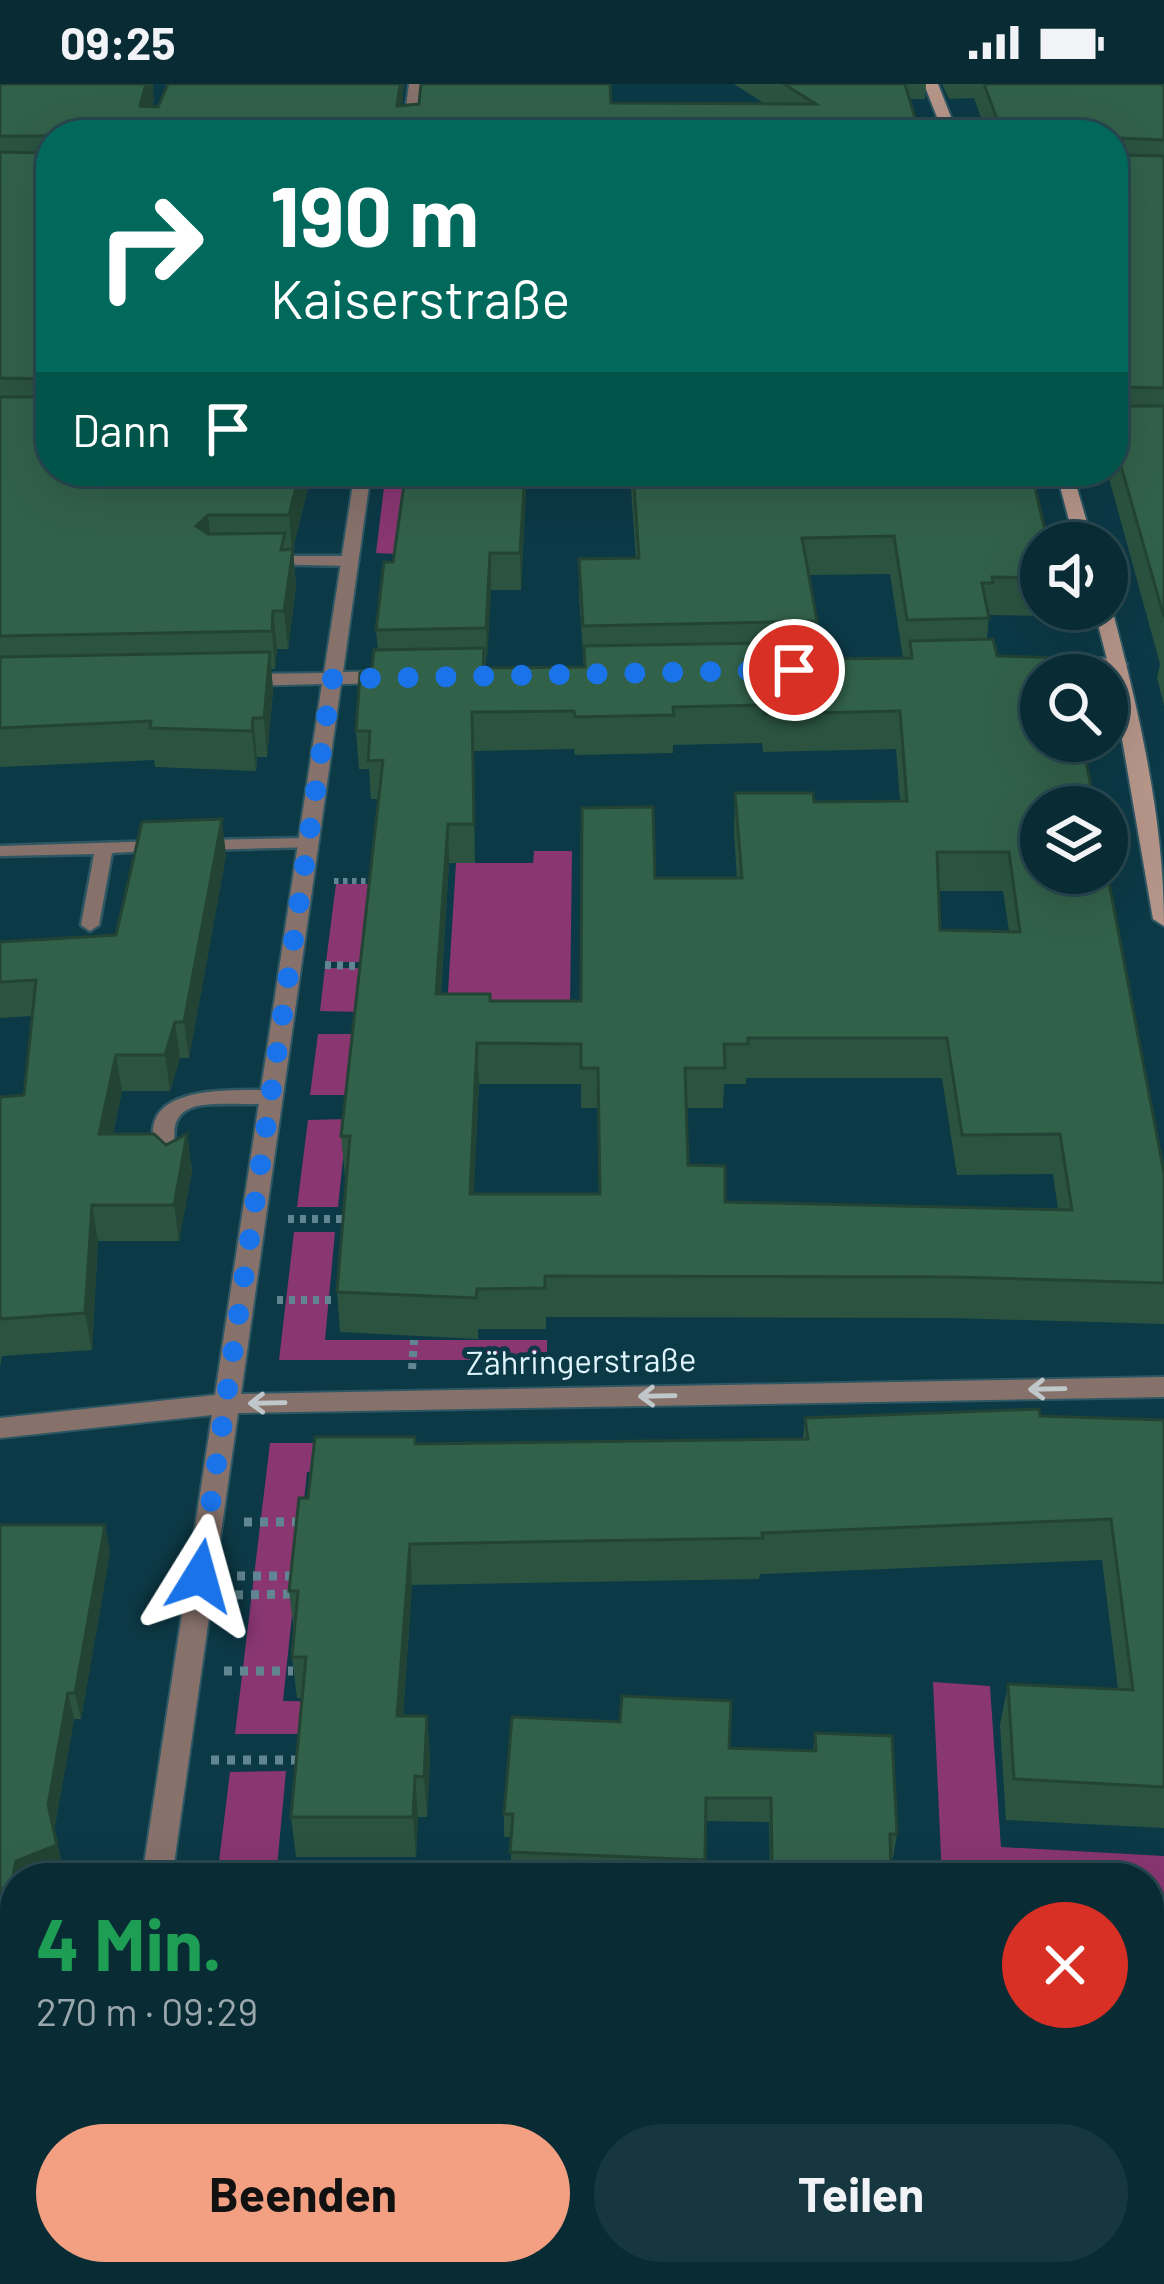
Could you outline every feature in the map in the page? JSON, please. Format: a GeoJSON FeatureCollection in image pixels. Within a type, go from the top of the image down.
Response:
{"type":"FeatureCollection","features":[{"type":"Feature","properties":{"kind":"main road"},"geometry":{"type":"LineString","coordinates":[[931,84],[945,120]]}},
{"type":"Feature","properties":{"kind":"main road"},"geometry":{"type":"LineString","coordinates":[[1068,486],[1078,522]]}},
{"type":"Feature","properties":{"kind":"main road"},"geometry":{"type":"LineString","coordinates":[[1128,719],[1164,919]]}},
{"type":"Feature","properties":{"kind":"street"},"geometry":{"type":"LineString","coordinates":[[411,120],[416,84]]}},
{"type":"Feature","properties":{"kind":"street"},"geometry":{"type":"LineString","coordinates":[[159,1863],[361,486]]}},
{"type":"Feature","properties":{"kind":"street"},"geometry":{"type":"LineString","coordinates":[[213,681],[403,677]]}},
{"type":"Feature","properties":{"kind":"street","name":"Zähringerstraße"},"geometry":{"type":"LineString","coordinates":[[0,1428],[224,1404],[1164,1387]]}},
{"type":"Feature","properties":{"kind":"lane"},"geometry":{"type":"LineString","coordinates":[[257,561],[350,561]]}},
{"type":"Feature","properties":{"kind":"lane"},"geometry":{"type":"LineString","coordinates":[[0,851],[307,843]]}},
{"type":"Feature","properties":{"kind":"lane"},"geometry":{"type":"LineString","coordinates":[[90,925],[104,847]]}},
{"type":"Feature","properties":{"kind":"lane"},"geometry":{"type":"LineString","coordinates":[[172,1170],[159,1140],[160,1122],[172,1108],[202,1098],[269,1097]]}},
{"type":"Feature","properties":{"kind":"path"},"geometry":{"type":"LineString","coordinates":[[251,1219],[366,1219]]}},
{"type":"Feature","properties":{"kind":"path"},"geometry":{"type":"LineString","coordinates":[[239,1300],[335,1300]]}},
{"type":"Feature","properties":{"kind":"path"},"geometry":{"type":"LineString","coordinates":[[207,1522],[307,1522]]}},
{"type":"Feature","properties":{"kind":"path"},"geometry":{"type":"LineString","coordinates":[[198,1586],[302,1576]]}},
{"type":"Feature","properties":{"kind":"path"},"geometry":{"type":"LineString","coordinates":[[198,1586],[300,1594]]}},
{"type":"Feature","properties":{"kind":"path"},"geometry":{"type":"LineString","coordinates":[[186,1671],[292,1671]]}},
{"type":"Feature","properties":{"kind":"path"},"geometry":{"type":"LineString","coordinates":[[174,1760],[324,1760]]}},
{"type":"Feature","properties":{"kind":"shaded area"},"geometry":{"type":"Polygon","coordinates":[[[384,486],[406,486],[398,554],[376,553],[384,486]]]}},
{"type":"Feature","properties":{"kind":"shaded area"},"geometry":{"type":"Polygon","coordinates":[[[534,851],[572,851],[570,1008],[447,1008],[456,863],[533,863],[534,851]]]}},
{"type":"Feature","properties":{"kind":"shaded area"},"geometry":{"type":"Polygon","coordinates":[[[336,884],[373,884],[365,962],[326,962],[336,884]]]}},
{"type":"Feature","properties":{"kind":"shaded area"},"geometry":{"type":"Polygon","coordinates":[[[325,968],[365,968],[360,1012],[320,1011],[325,968]]]}},
{"type":"Feature","properties":{"kind":"shaded area"},"geometry":{"type":"Polygon","coordinates":[[[318,1034],[358,1034],[352,1095],[310,1095],[318,1034]]]}},
{"type":"Feature","properties":{"kind":"shaded area"},"geometry":{"type":"Polygon","coordinates":[[[347,1119],[338,1207],[297,1207],[308,1120],[347,1119]]]}},
{"type":"Feature","properties":{"kind":"shaded area"},"geometry":{"type":"Polygon","coordinates":[[[294,1232],[335,1232],[325,1340],[547,1340],[547,1360],[279,1360],[294,1232]]]}},
{"type":"Feature","properties":{"kind":"shaded area"},"geometry":{"type":"Polygon","coordinates":[[[270,1443],[452,1443],[451,1473],[307,1472],[283,1701],[353,1702],[351,1734],[235,1734],[270,1443]]]}},
{"type":"Feature","properties":{"kind":"shaded area"},"geometry":{"type":"Polygon","coordinates":[[[933,1682],[990,1686],[1001,1847],[1164,1856],[1164,1863],[941,1863],[933,1682]]]}},
{"type":"Feature","properties":{"kind":"shaded area"},"geometry":{"type":"Polygon","coordinates":[[[286,1771],[277,1863],[219,1863],[230,1772],[286,1771]]]}},
{"type":"Feature","properties":{"kind":"building"},"geometry":{"type":"Polygon","coordinates":[[[0,84],[146,84],[140,106],[158,107],[168,84],[400,84],[397,106],[419,104],[421,84],[610,84],[611,103],[816,104],[784,84],[905,84],[916,120],[36,120],[36,136],[0,136],[0,84]]]}},
{"type":"Feature","properties":{"kind":"building"},"geometry":{"type":"Polygon","coordinates":[[[984,84],[1164,84],[1164,140],[1128,138],[1128,120],[997,120],[984,84]]]}},
{"type":"Feature","properties":{"kind":"building"},"geometry":{"type":"Polygon","coordinates":[[[0,152],[36,153],[36,379],[0,378],[0,152]]]}},
{"type":"Feature","properties":{"kind":"building"},"geometry":{"type":"Polygon","coordinates":[[[1128,155],[1164,156],[1164,388],[1128,387],[1128,155]]]}},
{"type":"Feature","properties":{"kind":"building"},"geometry":{"type":"Polygon","coordinates":[[[0,397],[36,397],[36,486],[296,486],[289,515],[208,515],[196,526],[208,534],[285,533],[281,550],[293,549],[284,611],[273,611],[272,631],[0,636],[0,397]]]}},
{"type":"Feature","properties":{"kind":"building"},"geometry":{"type":"Polygon","coordinates":[[[1128,406],[1164,406],[1164,617],[1127,486],[1128,406]]]}},
{"type":"Feature","properties":{"kind":"building"},"geometry":{"type":"Polygon","coordinates":[[[404,486],[524,486],[520,553],[490,553],[486,628],[376,630],[384,562],[393,562],[404,486]]]}},
{"type":"Feature","properties":{"kind":"building"},"geometry":{"type":"Polygon","coordinates":[[[634,486],[1035,486],[1043,522],[1020,522],[1020,578],[992,577],[993,583],[982,583],[989,618],[907,620],[894,536],[802,538],[817,621],[583,626],[579,559],[639,558],[634,486]]]}},
{"type":"Feature","properties":{"kind":"building"},"geometry":{"type":"Polygon","coordinates":[[[993,639],[997,656],[1020,657],[1020,762],[1086,762],[1091,786],[1020,786],[1020,894],[1111,894],[1164,1173],[1164,1283],[954,1277],[545,1276],[545,1288],[477,1289],[476,1298],[337,1292],[350,1136],[341,1136],[383,760],[368,761],[370,731],[356,731],[360,673],[372,668],[374,650],[484,648],[483,668],[585,667],[584,646],[821,642],[824,659],[912,658],[910,641],[993,639]],[[764,705],[673,707],[674,715],[472,712],[474,824],[448,824],[436,994],[490,994],[490,1001],[581,1001],[582,808],[653,807],[655,878],[742,878],[735,793],[813,793],[814,802],[907,801],[900,711],[765,714],[764,705]],[[937,852],[940,930],[1020,932],[1009,852],[937,852]],[[748,1038],[748,1044],[724,1044],[725,1068],[685,1068],[688,1165],[725,1166],[725,1202],[1072,1210],[1060,1134],[962,1135],[947,1038],[748,1038]],[[477,1043],[470,1194],[600,1194],[598,1068],[581,1068],[581,1044],[477,1043]]]}},
{"type":"Feature","properties":{"kind":"building"},"geometry":{"type":"Polygon","coordinates":[[[270,652],[264,718],[253,718],[252,731],[150,728],[151,721],[0,728],[0,657],[270,652]]]}},
{"type":"Feature","properties":{"kind":"building"},"geometry":{"type":"Polygon","coordinates":[[[222,819],[184,1022],[175,1022],[165,1055],[116,1055],[99,1134],[154,1134],[166,1145],[187,1134],[174,1205],[92,1205],[85,1313],[0,1319],[0,1097],[24,1095],[36,980],[0,982],[0,942],[116,935],[142,822],[222,819]]]}},
{"type":"Feature","properties":{"kind":"building"},"geometry":{"type":"Polygon","coordinates":[[[1039,1409],[1040,1416],[1164,1420],[1164,1787],[1014,1779],[1008,1684],[1133,1690],[1111,1519],[762,1533],[763,1538],[410,1544],[397,1716],[427,1716],[424,1777],[415,1776],[413,1817],[291,1817],[306,1657],[292,1657],[298,1591],[289,1591],[299,1498],[308,1498],[315,1437],[415,1437],[415,1444],[808,1439],[805,1418],[1039,1409]]]}},
{"type":"Feature","properties":{"kind":"building"},"geometry":{"type":"Polygon","coordinates":[[[0,1525],[105,1525],[75,1693],[68,1693],[48,1805],[57,1845],[16,1863],[0,1863],[0,1525]]]}},
{"type":"Feature","properties":{"kind":"building"},"geometry":{"type":"Polygon","coordinates":[[[622,1696],[731,1701],[729,1748],[816,1751],[815,1733],[892,1736],[897,1834],[890,1834],[891,1863],[772,1863],[771,1798],[706,1798],[705,1860],[510,1852],[513,1814],[504,1814],[512,1717],[620,1722],[622,1696]]]}},
{"type":"Feature","properties":{"kind":"route"},"geometry":{"type":"LineString","coordinates":[[200,1576],[332,679],[794,670]]}}]}
